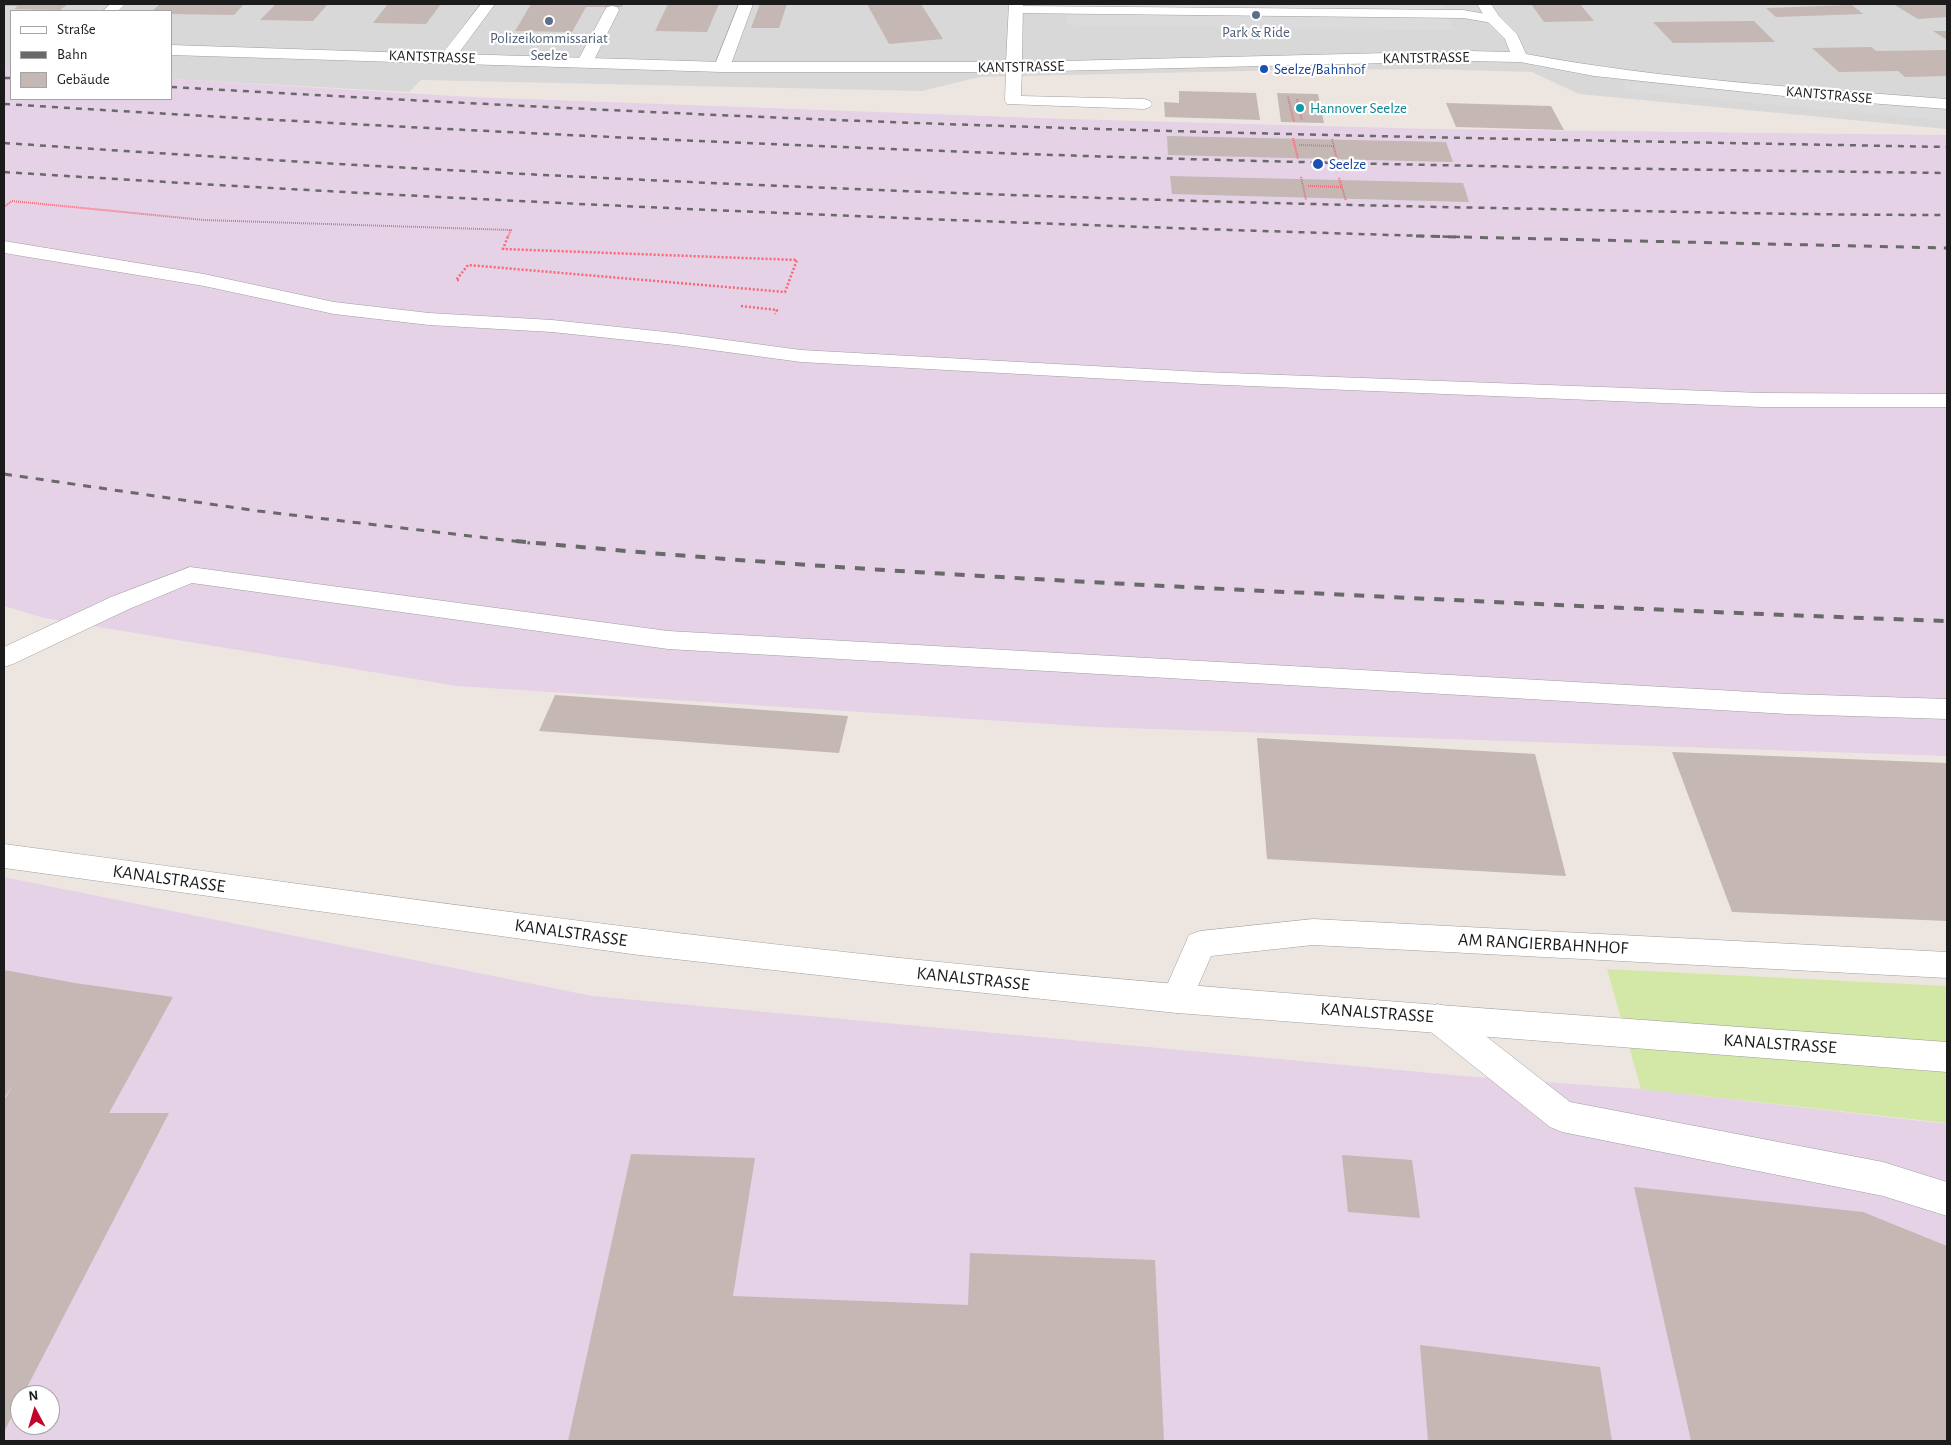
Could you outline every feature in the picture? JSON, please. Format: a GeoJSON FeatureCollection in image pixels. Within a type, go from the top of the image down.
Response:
{"type":"FeatureCollection","features":[{"type":"Feature","properties":{"kind":"street"},"geometry":{"type":"LineString","coordinates":[[447,58],[488,4]]}},
{"type":"Feature","properties":{"kind":"street"},"geometry":{"type":"LineString","coordinates":[[722,67],[746,4]]}},
{"type":"Feature","properties":{"kind":"street"},"geometry":{"type":"LineString","coordinates":[[1484,4],[1493,19],[1512,37],[1520,58]]}},
{"type":"Feature","properties":{"kind":"street"},"geometry":{"type":"LineString","coordinates":[[1144,104],[1012,101],[1016,7],[1463,14],[1493,19]]}},
{"type":"Feature","properties":{"kind":"street"},"geometry":{"type":"LineString","coordinates":[[585,62],[612,10]]}},
{"type":"Feature","properties":{"kind":"street","name":"KANTSTRASSE"},"geometry":{"type":"LineString","coordinates":[[172,50],[722,67],[1014,67],[1469,56],[1520,58],[1594,71],[1784,91],[1947,104]]}},
{"type":"Feature","properties":{"kind":"street"},"geometry":{"type":"LineString","coordinates":[[4,246],[204,280],[334,308],[430,319],[562,327],[801,356],[1202,378],[1761,400],[1947,400]]}},
{"type":"Feature","properties":{"kind":"street"},"geometry":{"type":"LineString","coordinates":[[4,658],[120,603],[190,575],[668,640],[1788,704],[1947,708]]}},
{"type":"Feature","properties":{"kind":"street","name":"KANALSTRASSE"},"geometry":{"type":"LineString","coordinates":[[4,856],[640,942],[1177,1000],[1947,1057]]}},
{"type":"Feature","properties":{"kind":"street","name":"AM RANGIERBAHNHOF"},"geometry":{"type":"LineString","coordinates":[[1177,1000],[1200,944],[1313,932],[1947,965]]}},
{"type":"Feature","properties":{"kind":"street"},"geometry":{"type":"LineString","coordinates":[[1438,1018],[1562,1116],[1883,1179],[1947,1199]]}},
{"type":"Feature","properties":{"kind":"path"},"geometry":{"type":"LineString","coordinates":[[1288,94],[1294,122]]}},
{"type":"Feature","properties":{"kind":"path"},"geometry":{"type":"LineString","coordinates":[[1296,98],[1302,120]]}},
{"type":"Feature","properties":{"kind":"path"},"geometry":{"type":"LineString","coordinates":[[1294,138],[1298,159]]}},
{"type":"Feature","properties":{"kind":"path"},"geometry":{"type":"LineString","coordinates":[[1332,139],[1337,160]]}},
{"type":"Feature","properties":{"kind":"path"},"geometry":{"type":"LineString","coordinates":[[1299,145],[1334,146]]}},
{"type":"Feature","properties":{"kind":"path"},"geometry":{"type":"LineString","coordinates":[[1301,177],[1306,200]]}},
{"type":"Feature","properties":{"kind":"path"},"geometry":{"type":"LineString","coordinates":[[1339,178],[1346,201]]}},
{"type":"Feature","properties":{"kind":"path"},"geometry":{"type":"LineString","coordinates":[[1308,186],[1342,187]]}},
{"type":"Feature","properties":{"kind":"path"},"geometry":{"type":"LineString","coordinates":[[4,208],[12,201],[204,220],[511,230],[503,249],[797,260],[785,292],[468,265],[456,280],[466,281]]}},
{"type":"Feature","properties":{"kind":"path"},"geometry":{"type":"LineString","coordinates":[[739,306],[778,310],[756,350]]}},
{"type":"Feature","properties":{"kind":"shaded area"},"geometry":{"type":"Polygon","coordinates":[[[4,4],[1947,4],[1947,129],[1579,94],[1532,72],[1428,69],[979,77],[922,91],[421,80],[409,92],[172,79],[172,10],[10,10],[10,70],[4,69],[4,4]]]}},
{"type":"Feature","properties":{"kind":"shaded area","name":"Park & Ride"},"geometry":{"type":"Polygon","coordinates":[[[1065,4],[1441,4],[1455,30],[1067,25],[1065,4]]]}},
{"type":"Feature","properties":{"kind":"shaded area"},"geometry":{"type":"Polygon","coordinates":[[[4,69],[10,70],[10,100],[172,100],[172,79],[472,97],[1066,119],[1432,129],[1947,135],[1947,756],[1095,727],[457,686],[44,618],[4,606],[4,69]]]}},
{"type":"Feature","properties":{"kind":"shaded area"},"geometry":{"type":"Polygon","coordinates":[[[1623,81],[1947,110],[1947,121],[1625,91],[1623,81]]]}},
{"type":"Feature","properties":{"kind":"shaded area"},"geometry":{"type":"Polygon","coordinates":[[[4,877],[592,996],[1464,1076],[1641,1089],[1947,1124],[1947,1441],[4,1441],[4,877]]]}},
{"type":"Feature","properties":{"kind":"green space"},"geometry":{"type":"Polygon","coordinates":[[[1607,969],[1947,986],[1947,1123],[1641,1089],[1607,969]]]}},
{"type":"Feature","properties":{"kind":"building"},"geometry":{"type":"Polygon","coordinates":[[[4,4],[68,4],[60,10],[14,9],[18,6],[4,6],[4,4]]]}},
{"type":"Feature","properties":{"kind":"building"},"geometry":{"type":"Polygon","coordinates":[[[160,4],[244,4],[234,15],[172,14],[172,10],[153,10],[160,4]]]}},
{"type":"Feature","properties":{"kind":"building"},"geometry":{"type":"Polygon","coordinates":[[[276,4],[328,4],[313,21],[260,20],[276,4]]]}},
{"type":"Feature","properties":{"kind":"building"},"geometry":{"type":"Polygon","coordinates":[[[388,4],[441,4],[426,24],[373,23],[388,4]]]}},
{"type":"Feature","properties":{"kind":"building","name":"Polizeikommissariat Seelze"},"geometry":{"type":"Polygon","coordinates":[[[531,4],[623,4],[622,7],[586,7],[572,32],[515,31],[531,4]]]}},
{"type":"Feature","properties":{"kind":"building"},"geometry":{"type":"Polygon","coordinates":[[[668,4],[719,4],[707,32],[655,31],[668,4]]]}},
{"type":"Feature","properties":{"kind":"building"},"geometry":{"type":"Polygon","coordinates":[[[760,4],[787,4],[779,28],[751,28],[760,4]]]}},
{"type":"Feature","properties":{"kind":"building"},"geometry":{"type":"Polygon","coordinates":[[[867,4],[921,4],[943,39],[889,44],[867,4]]]}},
{"type":"Feature","properties":{"kind":"building"},"geometry":{"type":"Polygon","coordinates":[[[1531,4],[1580,4],[1594,21],[1544,22],[1531,4]]]}},
{"type":"Feature","properties":{"kind":"building"},"geometry":{"type":"Polygon","coordinates":[[[1893,4],[1947,4],[1947,17],[1918,19],[1893,4]]]}},
{"type":"Feature","properties":{"kind":"building"},"geometry":{"type":"Polygon","coordinates":[[[1852,5],[1863,14],[1776,17],[1766,8],[1852,5]]]}},
{"type":"Feature","properties":{"kind":"building"},"geometry":{"type":"Polygon","coordinates":[[[1754,21],[1775,42],[1673,43],[1653,22],[1754,21]]]}},
{"type":"Feature","properties":{"kind":"building"},"geometry":{"type":"Polygon","coordinates":[[[1933,31],[1947,31],[1947,40],[1933,31]]]}},
{"type":"Feature","properties":{"kind":"building"},"geometry":{"type":"Polygon","coordinates":[[[1871,47],[1876,51],[1947,50],[1947,76],[1905,77],[1898,71],[1839,72],[1812,48],[1871,47]]]}},
{"type":"Feature","properties":{"kind":"building"},"geometry":{"type":"Polygon","coordinates":[[[1179,91],[1256,93],[1260,120],[1165,117],[1164,102],[1179,103],[1179,91]]]}},
{"type":"Feature","properties":{"kind":"building","name":"Hannover Seelze"},"geometry":{"type":"Polygon","coordinates":[[[1277,93],[1318,94],[1324,123],[1281,122],[1277,93]]]}},
{"type":"Feature","properties":{"kind":"building"},"geometry":{"type":"Polygon","coordinates":[[[1446,103],[1551,106],[1564,130],[1456,127],[1446,103]]]}},
{"type":"Feature","properties":{"kind":"building"},"geometry":{"type":"Polygon","coordinates":[[[1167,136],[1446,142],[1453,162],[1168,155],[1167,136]]]}},
{"type":"Feature","properties":{"kind":"building"},"geometry":{"type":"Polygon","coordinates":[[[1170,176],[1463,183],[1469,202],[1172,194],[1170,176]]]}},
{"type":"Feature","properties":{"kind":"building"},"geometry":{"type":"Polygon","coordinates":[[[555,695],[848,716],[839,753],[539,731],[555,695]]]}},
{"type":"Feature","properties":{"kind":"building"},"geometry":{"type":"Polygon","coordinates":[[[1257,738],[1535,754],[1566,876],[1267,859],[1257,738]]]}},
{"type":"Feature","properties":{"kind":"building"},"geometry":{"type":"Polygon","coordinates":[[[1672,752],[1947,763],[1947,921],[1732,912],[1672,752]]]}},
{"type":"Feature","properties":{"kind":"building"},"geometry":{"type":"Polygon","coordinates":[[[4,970],[75,983],[173,997],[109,1113],[169,1113],[28,1385],[10,1385],[10,1420],[4,1432],[4,1100],[14,1084],[4,1098],[4,970]]]}},
{"type":"Feature","properties":{"kind":"building"},"geometry":{"type":"Polygon","coordinates":[[[631,1154],[755,1158],[733,1296],[968,1305],[970,1253],[1155,1260],[1164,1441],[568,1441],[631,1154]]]}},
{"type":"Feature","properties":{"kind":"building"},"geometry":{"type":"Polygon","coordinates":[[[1342,1155],[1412,1160],[1420,1218],[1348,1212],[1342,1155]]]}},
{"type":"Feature","properties":{"kind":"building"},"geometry":{"type":"Polygon","coordinates":[[[1634,1187],[1863,1212],[1947,1246],[1947,1441],[1691,1441],[1634,1187]]]}},
{"type":"Feature","properties":{"kind":"building"},"geometry":{"type":"Polygon","coordinates":[[[1420,1345],[1600,1367],[1612,1441],[1428,1441],[1420,1345]]]}},
{"type":"Feature","properties":{"kind":"railway"},"geometry":{"type":"LineString","coordinates":[[4,78],[10,78]]}},
{"type":"Feature","properties":{"kind":"railway"},"geometry":{"type":"LineString","coordinates":[[172,87],[572,108],[974,125],[1339,135],[1947,147]]}},
{"type":"Feature","properties":{"kind":"railway"},"geometry":{"type":"LineString","coordinates":[[4,104],[487,131],[970,152],[1458,166],[1947,173]]}},
{"type":"Feature","properties":{"kind":"railway"},"geometry":{"type":"LineString","coordinates":[[4,143],[389,167],[775,186],[1353,205],[1947,215]]}},
{"type":"Feature","properties":{"kind":"railway"},"geometry":{"type":"LineString","coordinates":[[4,172],[732,211],[1459,237]]}},
{"type":"Feature","properties":{"kind":"railway"},"geometry":{"type":"LineString","coordinates":[[1416,236],[1459,237]]}},
{"type":"Feature","properties":{"kind":"railway"},"geometry":{"type":"LineString","coordinates":[[1459,237],[1947,248]]}},
{"type":"Feature","properties":{"kind":"railway"},"geometry":{"type":"LineString","coordinates":[[4,474],[258,511],[530,543]]}},
{"type":"Feature","properties":{"kind":"railway"},"geometry":{"type":"LineString","coordinates":[[516,541],[821,566],[1023,578],[1561,605],[1947,621]]}},
{"type":"Feature","properties":{"kind":"place","name":"Park & Ride"},"geometry":{"type":"Point","coordinates":[1256,15]}},
{"type":"Feature","properties":{"kind":"place","name":"Polizeikommissariat Seelze"},"geometry":{"type":"Point","coordinates":[549,21]}},
{"type":"Feature","properties":{"kind":"place","name":"Seelze/Bahnhof"},"geometry":{"type":"Point","coordinates":[1264,69]}},
{"type":"Feature","properties":{"kind":"place","name":"Hannover Seelze"},"geometry":{"type":"Point","coordinates":[1300,108]}},
{"type":"Feature","properties":{"kind":"place","name":"Seelze"},"geometry":{"type":"Point","coordinates":[1318,164]}}]}
